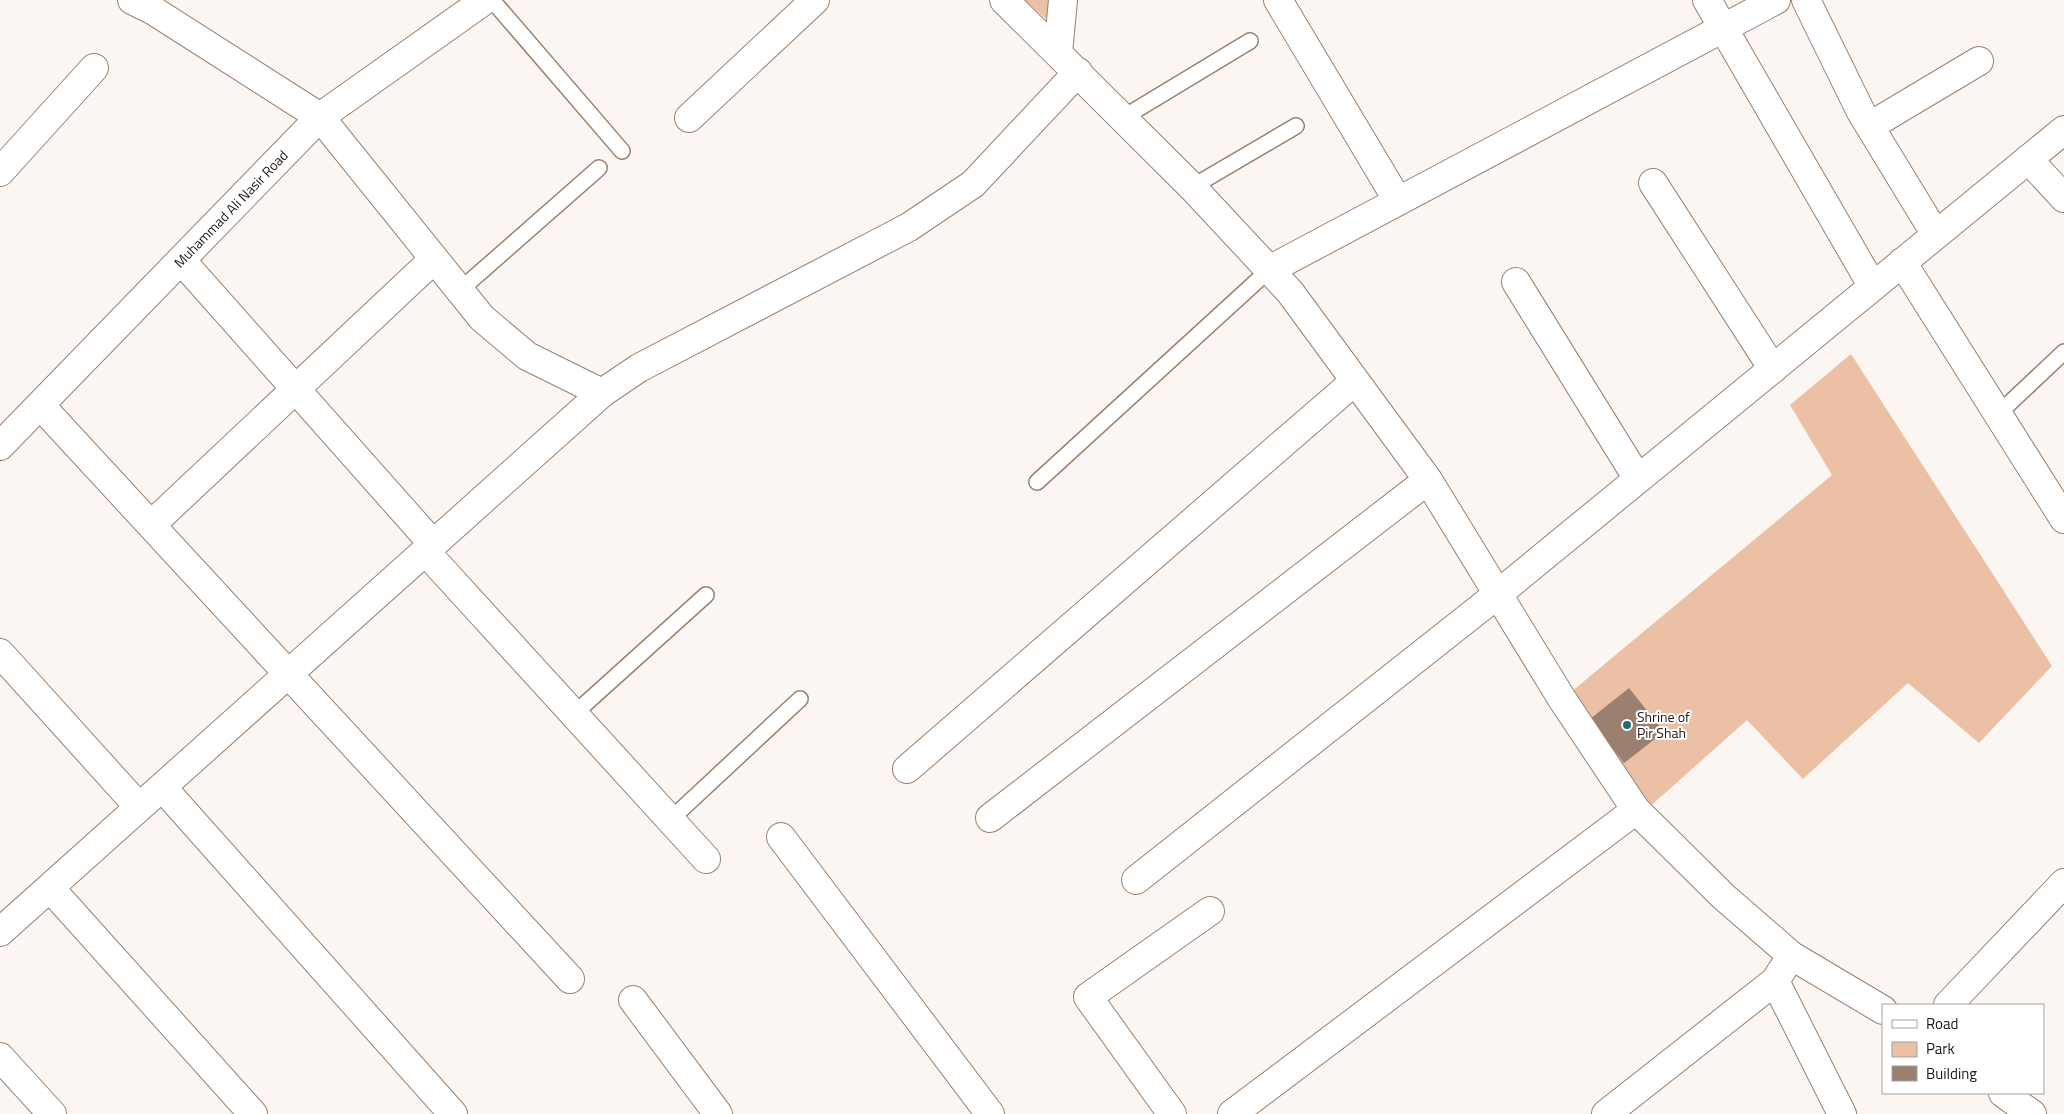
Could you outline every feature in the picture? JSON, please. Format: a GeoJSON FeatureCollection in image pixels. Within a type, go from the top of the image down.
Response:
{"type":"FeatureCollection","features":[{"type":"Feature","properties":{"kind":"street"},"geometry":{"type":"LineString","coordinates":[[132,0],[154,11],[320,117],[482,318],[527,356],[602,393]]}},
{"type":"Feature","properties":{"kind":"street","name":"Muhammad Ali Nasir Road"},"geometry":{"type":"LineString","coordinates":[[0,446],[320,117],[454,8],[485,0]]}},
{"type":"Feature","properties":{"kind":"street"},"geometry":{"type":"LineString","coordinates":[[689,118],[815,0]]}},
{"type":"Feature","properties":{"kind":"street"},"geometry":{"type":"LineString","coordinates":[[1004,0],[1192,187],[1290,292],[1428,480],[1562,699],[1636,810],[1724,897],[1792,956],[1882,1009]]}},
{"type":"Feature","properties":{"kind":"street"},"geometry":{"type":"LineString","coordinates":[[1058,52],[1063,0]]}},
{"type":"Feature","properties":{"kind":"street"},"geometry":{"type":"LineString","coordinates":[[1278,0],[1398,201]]}},
{"type":"Feature","properties":{"kind":"street"},"geometry":{"type":"LineString","coordinates":[[1707,0],[1873,287]]}},
{"type":"Feature","properties":{"kind":"street"},"geometry":{"type":"LineString","coordinates":[[1269,270],[1776,0]]}},
{"type":"Feature","properties":{"kind":"street"},"geometry":{"type":"LineString","coordinates":[[1810,1],[1870,126],[1936,235]]}},
{"type":"Feature","properties":{"kind":"street"},"geometry":{"type":"LineString","coordinates":[[1870,126],[1979,61]]}},
{"type":"Feature","properties":{"kind":"street"},"geometry":{"type":"LineString","coordinates":[[0,172],[94,68]]}},
{"type":"Feature","properties":{"kind":"street"},"geometry":{"type":"LineString","coordinates":[[0,932],[602,393],[639,368],[909,227],[941,206],[973,184],[1078,72]]}},
{"type":"Feature","properties":{"kind":"street"},"geometry":{"type":"LineString","coordinates":[[1136,880],[1498,594],[2064,130]]}},
{"type":"Feature","properties":{"kind":"street"},"geometry":{"type":"LineString","coordinates":[[2028,159],[2064,198]]}},
{"type":"Feature","properties":{"kind":"street"},"geometry":{"type":"LineString","coordinates":[[1653,182],[1773,369]]}},
{"type":"Feature","properties":{"kind":"street"},"geometry":{"type":"LineString","coordinates":[[151,525],[434,259]]}},
{"type":"Feature","properties":{"kind":"street"},"geometry":{"type":"LineString","coordinates":[[181,260],[296,389],[429,547],[574,714],[706,859]]}},
{"type":"Feature","properties":{"kind":"street"},"geometry":{"type":"LineString","coordinates":[[1902,262],[2063,515]]}},
{"type":"Feature","properties":{"kind":"street"},"geometry":{"type":"LineString","coordinates":[[1516,282],[1638,480]]}},
{"type":"Feature","properties":{"kind":"street"},"geometry":{"type":"LineString","coordinates":[[906,769],[1355,381]]}},
{"type":"Feature","properties":{"kind":"street"},"geometry":{"type":"LineString","coordinates":[[40,405],[570,979]]}},
{"type":"Feature","properties":{"kind":"street"},"geometry":{"type":"LineString","coordinates":[[990,818],[1428,480]]}},
{"type":"Feature","properties":{"kind":"street"},"geometry":{"type":"LineString","coordinates":[[0,653],[140,807]]}},
{"type":"Feature","properties":{"kind":"street"},"geometry":{"type":"LineString","coordinates":[[162,787],[453,1114]]}},
{"type":"Feature","properties":{"kind":"street"},"geometry":{"type":"LineString","coordinates":[[1232,1114],[1636,810]]}},
{"type":"Feature","properties":{"kind":"street"},"geometry":{"type":"LineString","coordinates":[[781,837],[990,1114]]}},
{"type":"Feature","properties":{"kind":"street"},"geometry":{"type":"LineString","coordinates":[[1949,1004],[2064,883]]}},
{"type":"Feature","properties":{"kind":"street"},"geometry":{"type":"LineString","coordinates":[[50,888],[253,1114]]}},
{"type":"Feature","properties":{"kind":"street"},"geometry":{"type":"LineString","coordinates":[[1172,1114],[1088,997],[1210,911]]}},
{"type":"Feature","properties":{"kind":"street"},"geometry":{"type":"LineString","coordinates":[[1606,1114],[1775,981],[1792,956]]}},
{"type":"Feature","properties":{"kind":"street"},"geometry":{"type":"LineString","coordinates":[[1775,981],[1842,1114]]}},
{"type":"Feature","properties":{"kind":"street"},"geometry":{"type":"LineString","coordinates":[[633,1000],[718,1114]]}},
{"type":"Feature","properties":{"kind":"street"},"geometry":{"type":"LineString","coordinates":[[0,1057],[52,1114]]}},
{"type":"Feature","properties":{"kind":"street"},"geometry":{"type":"LineString","coordinates":[[2004,1094],[2032,1114]]}},
{"type":"Feature","properties":{"kind":"lane"},"geometry":{"type":"LineString","coordinates":[[492,0],[622,152]]}},
{"type":"Feature","properties":{"kind":"lane"},"geometry":{"type":"LineString","coordinates":[[1121,118],[1250,42]]}},
{"type":"Feature","properties":{"kind":"lane"},"geometry":{"type":"LineString","coordinates":[[1192,187],[1296,126]]}},
{"type":"Feature","properties":{"kind":"lane"},"geometry":{"type":"LineString","coordinates":[[460,291],[599,168]]}},
{"type":"Feature","properties":{"kind":"lane"},"geometry":{"type":"LineString","coordinates":[[1037,482],[1269,270]]}},
{"type":"Feature","properties":{"kind":"lane"},"geometry":{"type":"LineString","coordinates":[[1998,414],[2064,352]]}},
{"type":"Feature","properties":{"kind":"lane"},"geometry":{"type":"LineString","coordinates":[[574,714],[706,595]]}},
{"type":"Feature","properties":{"kind":"lane"},"geometry":{"type":"LineString","coordinates":[[670,820],[800,699]]}},
{"type":"Feature","properties":{"kind":"green space"},"geometry":{"type":"Polygon","coordinates":[[[1025,0],[1050,0],[1047,20],[1025,0]]]}},
{"type":"Feature","properties":{"kind":"green space"},"geometry":{"type":"Polygon","coordinates":[[[1851,354],[2052,666],[1979,743],[1908,683],[1803,779],[1747,720],[1646,810],[1565,697],[1832,475],[1790,405],[1851,354]]]}},
{"type":"Feature","properties":{"kind":"building","name":"Shrine of Pir Shah"},"geometry":{"type":"Polygon","coordinates":[[[1629,688],[1664,732],[1624,763],[1590,719],[1629,688]]]}},
{"type":"Feature","properties":{"kind":"place","name":"Shrine of Pir Shah"},"geometry":{"type":"Point","coordinates":[1627,725]}}]}
